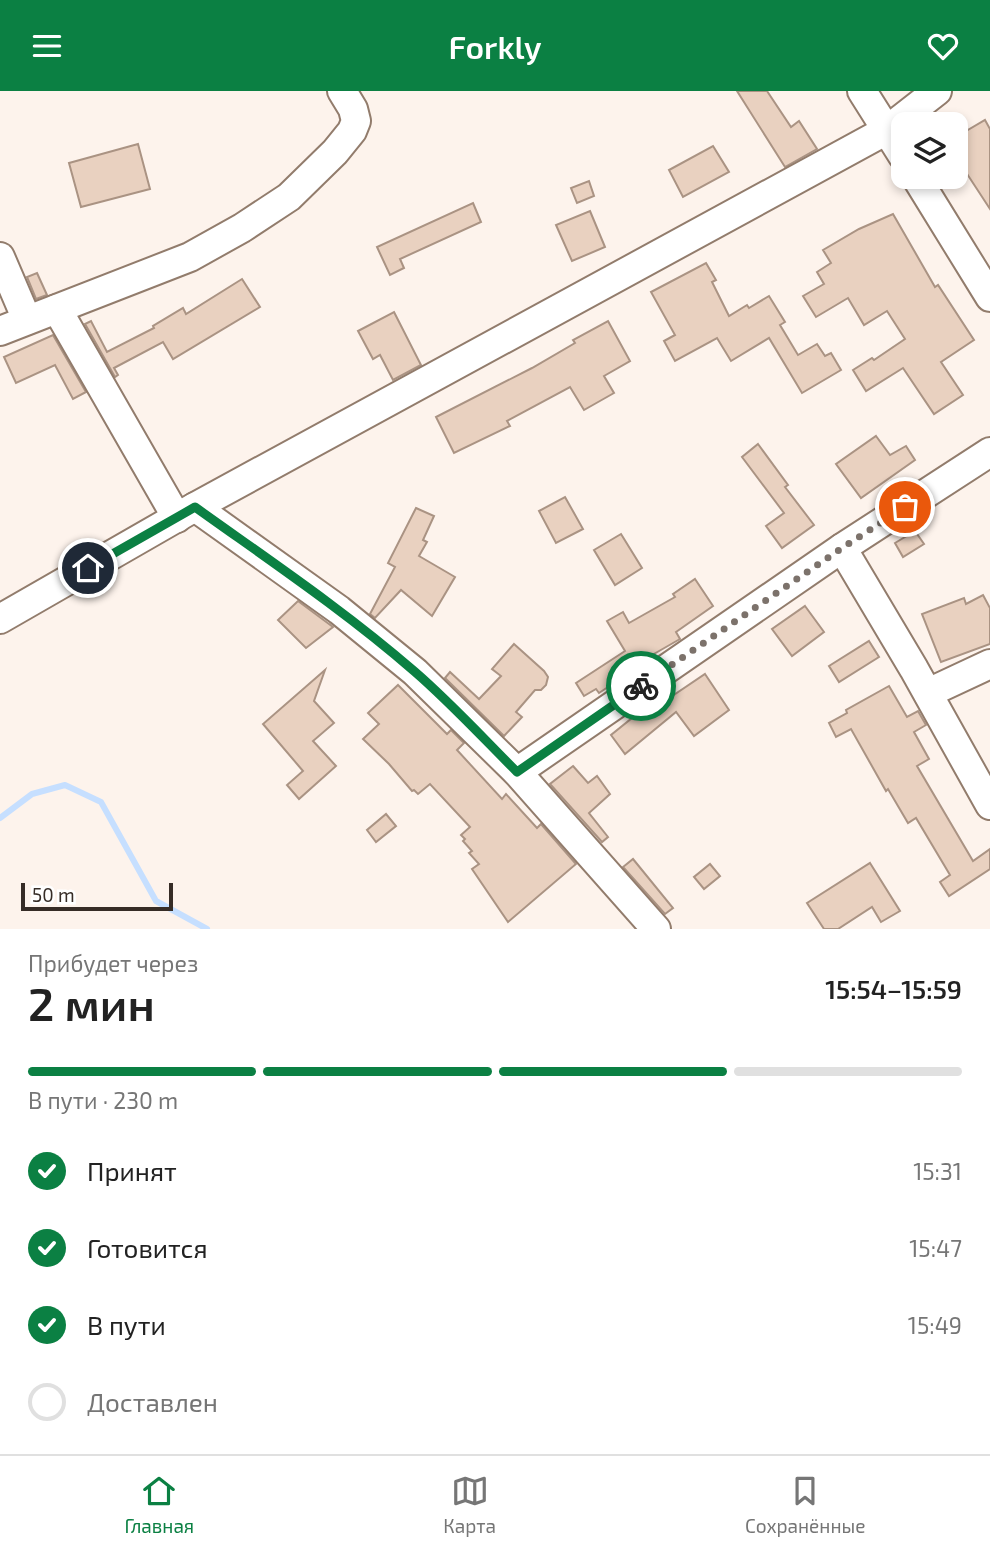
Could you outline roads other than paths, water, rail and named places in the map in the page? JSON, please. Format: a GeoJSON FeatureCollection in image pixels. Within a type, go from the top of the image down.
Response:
{"type":"FeatureCollection","features":[{"type":"Feature","properties":{"kind":"street"},"geometry":{"type":"LineString","coordinates":[[0,331],[190,257],[242,229],[289,197],[335,152],[352,131],[356,121],[353,109],[342,91]]}},
{"type":"Feature","properties":{"kind":"street"},"geometry":{"type":"LineString","coordinates":[[862,91],[891,136]]}},
{"type":"Feature","properties":{"kind":"street"},"geometry":{"type":"LineString","coordinates":[[0,619],[186,512],[887,130],[937,91]]}},
{"type":"Feature","properties":{"kind":"street"},"geometry":{"type":"LineString","coordinates":[[923,189],[990,297]]}},
{"type":"Feature","properties":{"kind":"street"},"geometry":{"type":"LineString","coordinates":[[0,257],[27,320]]}},
{"type":"Feature","properties":{"kind":"street"},"geometry":{"type":"LineString","coordinates":[[57,309],[186,512],[361,627],[415,672],[517,772],[656,929]]}},
{"type":"Feature","properties":{"kind":"street"},"geometry":{"type":"LineString","coordinates":[[517,772],[842,548],[990,452]]}},
{"type":"Feature","properties":{"kind":"street"},"geometry":{"type":"LineString","coordinates":[[842,548],[928,693],[990,805]]}},
{"type":"Feature","properties":{"kind":"street"},"geometry":{"type":"LineString","coordinates":[[928,693],[990,664]]}},
{"type":"Feature","properties":{"kind":"waterway"},"geometry":{"type":"LineString","coordinates":[[0,818],[32,794],[65,785],[101,802],[156,901],[207,929]]}}]}
